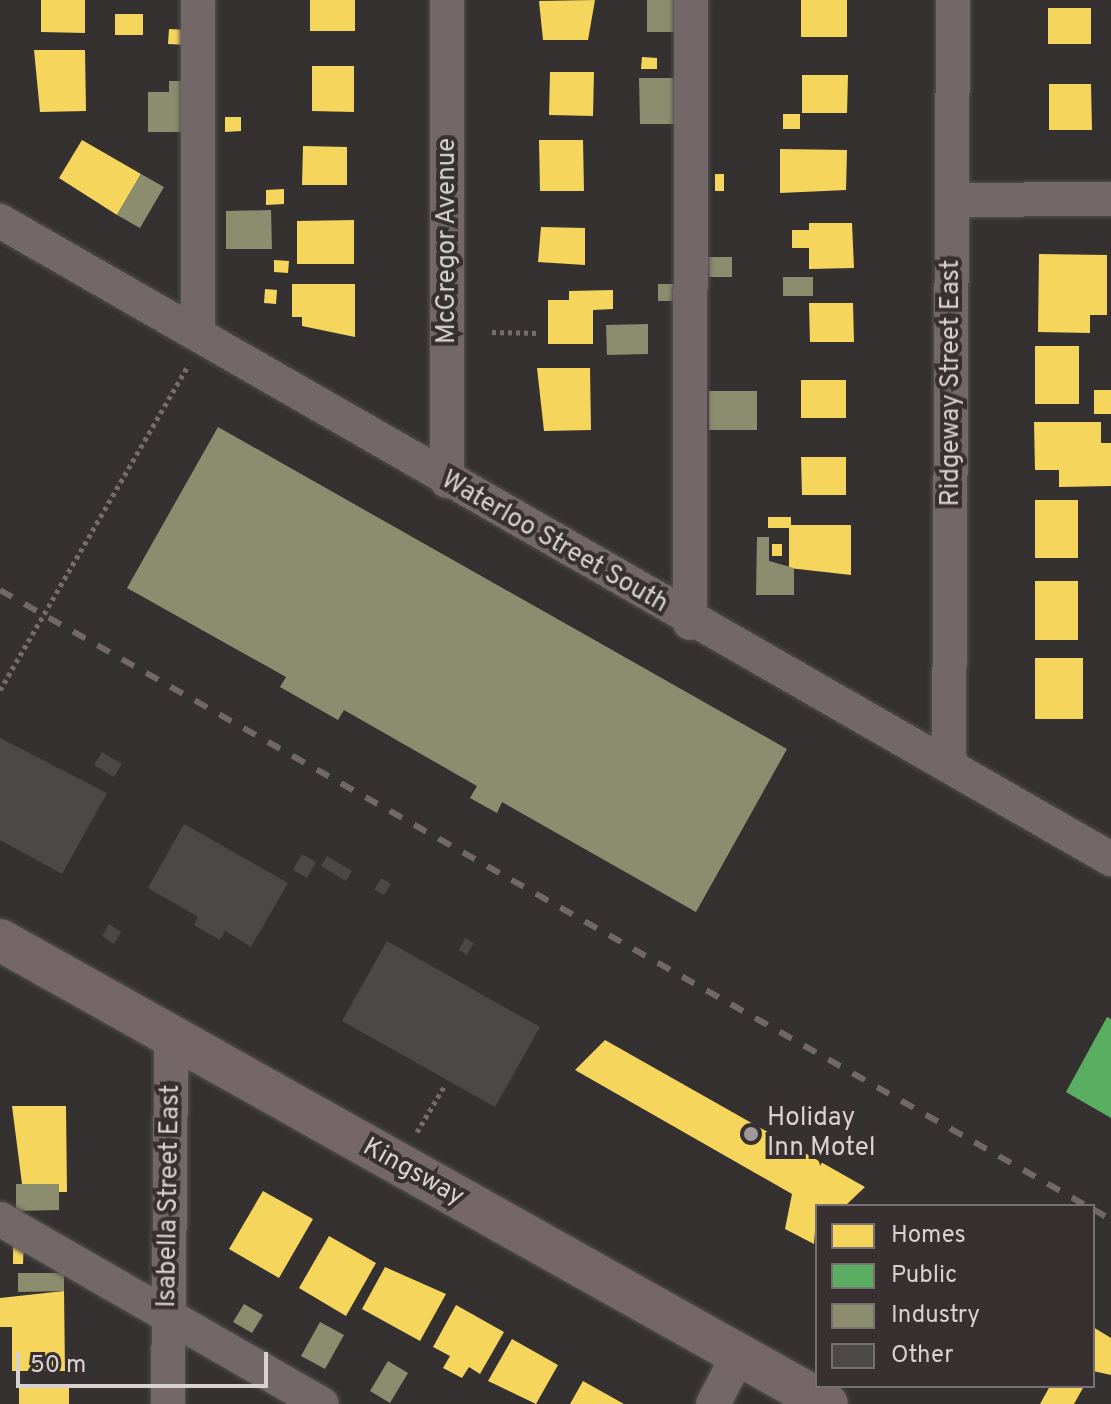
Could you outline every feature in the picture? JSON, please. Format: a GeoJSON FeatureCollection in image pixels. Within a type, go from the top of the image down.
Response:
{"type":"FeatureCollection","features":[{"type":"Feature","properties":{"kind":"main road","name":"Kingsway"},"geometry":{"type":"LineString","coordinates":[[0,940],[827,1404]]}},
{"type":"Feature","properties":{"kind":"street"},"geometry":{"type":"LineString","coordinates":[[198,0],[201,334]]}},
{"type":"Feature","properties":{"kind":"street","name":"McGregor Avenue"},"geometry":{"type":"LineString","coordinates":[[447,0],[447,481]]}},
{"type":"Feature","properties":{"kind":"street"},"geometry":{"type":"LineString","coordinates":[[690,623],[691,0]]}},
{"type":"Feature","properties":{"kind":"street","name":"Ridgeway Street East"},"geometry":{"type":"LineString","coordinates":[[949,765],[953,0]]}},
{"type":"Feature","properties":{"kind":"street"},"geometry":{"type":"LineString","coordinates":[[953,200],[1111,199]]}},
{"type":"Feature","properties":{"kind":"street","name":"Waterloo Street South"},"geometry":{"type":"LineString","coordinates":[[0,221],[201,334],[690,623],[949,765],[1111,859]]}},
{"type":"Feature","properties":{"kind":"street","name":"Isabella Street East"},"geometry":{"type":"LineString","coordinates":[[168,1404],[171,1037]]}},
{"type":"Feature","properties":{"kind":"street"},"geometry":{"type":"LineString","coordinates":[[0,1219],[322,1404]]}},
{"type":"Feature","properties":{"kind":"street"},"geometry":{"type":"LineString","coordinates":[[713,1404],[739,1354]]}},
{"type":"Feature","properties":{"kind":"path"},"geometry":{"type":"LineString","coordinates":[[492,332],[538,333]]}},
{"type":"Feature","properties":{"kind":"path"},"geometry":{"type":"LineString","coordinates":[[0,690],[201,334]]}},
{"type":"Feature","properties":{"kind":"path"},"geometry":{"type":"LineString","coordinates":[[397,1165],[445,1085]]}},
{"type":"Feature","properties":{"kind":"building: Homes"},"geometry":{"type":"Polygon","coordinates":[[[41,0],[85,0],[85,33],[41,32],[41,0]]]}},
{"type":"Feature","properties":{"kind":"building: Homes"},"geometry":{"type":"Polygon","coordinates":[[[310,0],[355,0],[355,31],[310,31],[310,0]]]}},
{"type":"Feature","properties":{"kind":"building: Homes"},"geometry":{"type":"Polygon","coordinates":[[[595,0],[588,40],[543,40],[539,1],[595,0]]]}},
{"type":"Feature","properties":{"kind":"building: Homes"},"geometry":{"type":"Polygon","coordinates":[[[801,0],[847,0],[847,37],[801,37],[801,0]]]}},
{"type":"Feature","properties":{"kind":"building: Homes"},"geometry":{"type":"Polygon","coordinates":[[[1048,8],[1091,8],[1091,44],[1048,44],[1048,8]]]}},
{"type":"Feature","properties":{"kind":"building: Homes"},"geometry":{"type":"Polygon","coordinates":[[[115,14],[143,14],[143,35],[115,35],[115,14]]]}},
{"type":"Feature","properties":{"kind":"building: Homes"},"geometry":{"type":"Polygon","coordinates":[[[169,29],[188,30],[188,45],[168,44],[169,29]]]}},
{"type":"Feature","properties":{"kind":"building: Homes"},"geometry":{"type":"Polygon","coordinates":[[[34,50],[85,50],[86,111],[40,112],[34,50]]]}},
{"type":"Feature","properties":{"kind":"building: Homes"},"geometry":{"type":"Polygon","coordinates":[[[642,57],[657,58],[657,69],[641,69],[642,57]]]}},
{"type":"Feature","properties":{"kind":"building: Homes"},"geometry":{"type":"Polygon","coordinates":[[[312,66],[354,66],[354,112],[312,111],[312,66]]]}},
{"type":"Feature","properties":{"kind":"building: Homes"},"geometry":{"type":"Polygon","coordinates":[[[550,72],[594,72],[593,116],[549,115],[550,72]]]}},
{"type":"Feature","properties":{"kind":"building: Homes"},"geometry":{"type":"Polygon","coordinates":[[[802,75],[848,75],[847,113],[802,113],[802,75]]]}},
{"type":"Feature","properties":{"kind":"building: Homes"},"geometry":{"type":"Polygon","coordinates":[[[1049,84],[1091,84],[1092,130],[1049,130],[1049,84]]]}},
{"type":"Feature","properties":{"kind":"building: Homes"},"geometry":{"type":"Polygon","coordinates":[[[783,114],[800,114],[800,129],[783,129],[783,114]]]}},
{"type":"Feature","properties":{"kind":"building: Homes"},"geometry":{"type":"Polygon","coordinates":[[[225,117],[241,117],[241,131],[225,132],[225,117]]]}},
{"type":"Feature","properties":{"kind":"building: Homes"},"geometry":{"type":"Polygon","coordinates":[[[82,140],[141,174],[117,215],[59,178],[82,140]]]}},
{"type":"Feature","properties":{"kind":"building: Homes"},"geometry":{"type":"Polygon","coordinates":[[[539,140],[583,140],[584,191],[540,191],[539,140]]]}},
{"type":"Feature","properties":{"kind":"building: Homes"},"geometry":{"type":"Polygon","coordinates":[[[303,146],[347,147],[347,185],[302,185],[303,146]]]}},
{"type":"Feature","properties":{"kind":"building: Homes"},"geometry":{"type":"Polygon","coordinates":[[[780,149],[847,150],[846,190],[780,193],[780,149]]]}},
{"type":"Feature","properties":{"kind":"building: Homes"},"geometry":{"type":"Polygon","coordinates":[[[715,174],[724,174],[724,191],[715,191],[715,174]]]}},
{"type":"Feature","properties":{"kind":"building: Homes"},"geometry":{"type":"Polygon","coordinates":[[[284,189],[284,204],[266,205],[266,190],[284,189]]]}},
{"type":"Feature","properties":{"kind":"building: Homes"},"geometry":{"type":"Polygon","coordinates":[[[354,220],[354,264],[297,264],[297,221],[354,220]]]}},
{"type":"Feature","properties":{"kind":"building: Homes"},"geometry":{"type":"Polygon","coordinates":[[[809,223],[852,223],[854,268],[809,269],[809,248],[792,248],[792,230],[809,230],[809,223]]]}},
{"type":"Feature","properties":{"kind":"building: Homes"},"geometry":{"type":"Polygon","coordinates":[[[541,227],[585,228],[585,265],[538,262],[541,227]]]}},
{"type":"Feature","properties":{"kind":"building: Homes"},"geometry":{"type":"Polygon","coordinates":[[[1039,254],[1107,255],[1107,315],[1090,315],[1090,333],[1038,332],[1039,254]]]}},
{"type":"Feature","properties":{"kind":"building: Homes"},"geometry":{"type":"Polygon","coordinates":[[[274,260],[289,261],[288,273],[274,272],[274,260]]]}},
{"type":"Feature","properties":{"kind":"building: Homes"},"geometry":{"type":"Polygon","coordinates":[[[292,284],[355,284],[355,337],[302,326],[302,317],[292,317],[292,284]]]}},
{"type":"Feature","properties":{"kind":"building: Homes"},"geometry":{"type":"Polygon","coordinates":[[[265,289],[277,290],[276,304],[264,303],[265,289]]]}},
{"type":"Feature","properties":{"kind":"building: Homes"},"geometry":{"type":"Polygon","coordinates":[[[613,290],[613,309],[593,310],[593,344],[548,344],[548,300],[569,300],[569,291],[613,290]]]}},
{"type":"Feature","properties":{"kind":"building: Homes"},"geometry":{"type":"Polygon","coordinates":[[[809,303],[853,303],[854,342],[810,342],[809,303]]]}},
{"type":"Feature","properties":{"kind":"building: Homes"},"geometry":{"type":"Polygon","coordinates":[[[1035,346],[1079,346],[1079,404],[1035,404],[1035,346]]]}},
{"type":"Feature","properties":{"kind":"building: Homes"},"geometry":{"type":"Polygon","coordinates":[[[537,368],[590,368],[591,430],[544,431],[537,368]]]}},
{"type":"Feature","properties":{"kind":"building: Homes"},"geometry":{"type":"Polygon","coordinates":[[[801,380],[846,380],[846,418],[801,418],[801,380]]]}},
{"type":"Feature","properties":{"kind":"building: Homes"},"geometry":{"type":"Polygon","coordinates":[[[1094,390],[1111,390],[1111,414],[1094,414],[1094,390]]]}},
{"type":"Feature","properties":{"kind":"building: Homes"},"geometry":{"type":"Polygon","coordinates":[[[1034,422],[1101,422],[1101,443],[1111,443],[1111,486],[1059,487],[1059,470],[1035,470],[1034,422]]]}},
{"type":"Feature","properties":{"kind":"building: Homes"},"geometry":{"type":"Polygon","coordinates":[[[801,457],[846,457],[846,495],[802,495],[801,457]]]}},
{"type":"Feature","properties":{"kind":"building: Homes"},"geometry":{"type":"Polygon","coordinates":[[[1035,500],[1078,500],[1078,558],[1035,558],[1035,500]]]}},
{"type":"Feature","properties":{"kind":"building: Homes"},"geometry":{"type":"Polygon","coordinates":[[[768,517],[791,517],[791,525],[851,525],[851,575],[789,568],[789,528],[768,528],[768,517]]]}},
{"type":"Feature","properties":{"kind":"building: Homes"},"geometry":{"type":"Polygon","coordinates":[[[772,544],[782,544],[782,556],[772,556],[772,544]]]}},
{"type":"Feature","properties":{"kind":"building: Homes"},"geometry":{"type":"Polygon","coordinates":[[[1035,581],[1078,581],[1078,640],[1035,640],[1035,581]]]}},
{"type":"Feature","properties":{"kind":"building: Homes"},"geometry":{"type":"Polygon","coordinates":[[[1035,658],[1083,658],[1083,719],[1035,719],[1035,658]]]}},
{"type":"Feature","properties":{"kind":"building: Homes"},"geometry":{"type":"Polygon","coordinates":[[[605,1040],[865,1187],[847,1204],[815,1204],[814,1244],[785,1229],[792,1194],[575,1070],[605,1040]]]}},
{"type":"Feature","properties":{"kind":"building: Homes"},"geometry":{"type":"Polygon","coordinates":[[[12,1106],[66,1106],[67,1192],[59,1192],[59,1184],[22,1184],[12,1106]]]}},
{"type":"Feature","properties":{"kind":"building: Homes"},"geometry":{"type":"Polygon","coordinates":[[[263,1191],[313,1219],[279,1278],[229,1249],[263,1191]]]}},
{"type":"Feature","properties":{"kind":"building: Homes"},"geometry":{"type":"Polygon","coordinates":[[[329,1236],[376,1263],[346,1316],[299,1288],[329,1236]]]}},
{"type":"Feature","properties":{"kind":"building: Homes"},"geometry":{"type":"Polygon","coordinates":[[[13,1243],[24,1243],[23,1264],[13,1264],[13,1243]]]}},
{"type":"Feature","properties":{"kind":"building: Homes"},"geometry":{"type":"Polygon","coordinates":[[[385,1267],[446,1294],[420,1341],[362,1309],[385,1267]]]}},
{"type":"Feature","properties":{"kind":"building: Homes"},"geometry":{"type":"Polygon","coordinates":[[[64,1291],[65,1371],[12,1371],[12,1327],[0,1327],[0,1298],[64,1291]]]}},
{"type":"Feature","properties":{"kind":"building: Homes"},"geometry":{"type":"Polygon","coordinates":[[[456,1305],[504,1332],[480,1374],[469,1367],[462,1378],[443,1368],[450,1356],[433,1347],[456,1305]]]}},
{"type":"Feature","properties":{"kind":"building: Homes"},"geometry":{"type":"Polygon","coordinates":[[[1095,1328],[1111,1338],[1111,1375],[1095,1371],[1095,1328]]]}},
{"type":"Feature","properties":{"kind":"building: Homes"},"geometry":{"type":"Polygon","coordinates":[[[512,1339],[558,1365],[536,1404],[488,1381],[512,1339]]]}},
{"type":"Feature","properties":{"kind":"building: Homes"},"geometry":{"type":"Polygon","coordinates":[[[583,1381],[624,1404],[570,1404],[583,1381]]]}},
{"type":"Feature","properties":{"kind":"building: Homes"},"geometry":{"type":"Polygon","coordinates":[[[19,1388],[69,1388],[69,1404],[19,1404],[19,1388]]]}},
{"type":"Feature","properties":{"kind":"building: Homes"},"geometry":{"type":"Polygon","coordinates":[[[1049,1388],[1083,1388],[1074,1404],[1040,1404],[1049,1388]]]}},
{"type":"Feature","properties":{"kind":"building: Public"},"geometry":{"type":"Polygon","coordinates":[[[1107,1017],[1111,1019],[1111,1118],[1066,1092],[1107,1017]]]}},
{"type":"Feature","properties":{"kind":"building: Industry"},"geometry":{"type":"Polygon","coordinates":[[[647,0],[689,0],[689,32],[647,32],[647,0]]]}},
{"type":"Feature","properties":{"kind":"building: Industry"},"geometry":{"type":"Polygon","coordinates":[[[639,78],[684,78],[684,124],[640,124],[639,78]]]}},
{"type":"Feature","properties":{"kind":"building: Industry"},"geometry":{"type":"Polygon","coordinates":[[[169,81],[188,81],[188,132],[148,132],[148,92],[169,92],[169,81]]]}},
{"type":"Feature","properties":{"kind":"building: Industry"},"geometry":{"type":"Polygon","coordinates":[[[141,174],[164,187],[140,228],[117,215],[141,174]]]}},
{"type":"Feature","properties":{"kind":"building: Industry"},"geometry":{"type":"Polygon","coordinates":[[[271,210],[272,249],[226,249],[226,211],[271,210]]]}},
{"type":"Feature","properties":{"kind":"building: Industry"},"geometry":{"type":"Polygon","coordinates":[[[708,257],[732,257],[732,277],[709,277],[708,257]]]}},
{"type":"Feature","properties":{"kind":"building: Industry"},"geometry":{"type":"Polygon","coordinates":[[[783,277],[813,277],[813,296],[783,296],[783,277]]]}},
{"type":"Feature","properties":{"kind":"building: Industry"},"geometry":{"type":"Polygon","coordinates":[[[658,284],[685,284],[685,301],[658,301],[658,284]]]}},
{"type":"Feature","properties":{"kind":"building: Industry"},"geometry":{"type":"Polygon","coordinates":[[[648,324],[648,354],[607,355],[606,325],[648,324]]]}},
{"type":"Feature","properties":{"kind":"building: Industry"},"geometry":{"type":"Polygon","coordinates":[[[709,391],[757,391],[757,430],[709,430],[709,391]]]}},
{"type":"Feature","properties":{"kind":"building: Industry"},"geometry":{"type":"Polygon","coordinates":[[[218,427],[787,749],[696,912],[502,802],[497,813],[470,798],[477,786],[344,710],[338,720],[280,687],[286,677],[127,588],[218,427]]]}},
{"type":"Feature","properties":{"kind":"building: Industry"},"geometry":{"type":"Polygon","coordinates":[[[757,537],[769,537],[769,561],[794,568],[794,595],[756,595],[757,537]]]}},
{"type":"Feature","properties":{"kind":"building: Industry"},"geometry":{"type":"Polygon","coordinates":[[[16,1184],[59,1184],[59,1210],[16,1211],[16,1184]]]}},
{"type":"Feature","properties":{"kind":"building: Industry"},"geometry":{"type":"Polygon","coordinates":[[[18,1273],[64,1273],[64,1291],[18,1292],[18,1273]]]}},
{"type":"Feature","properties":{"kind":"building: Industry"},"geometry":{"type":"Polygon","coordinates":[[[244,1304],[263,1315],[252,1333],[233,1322],[244,1304]]]}},
{"type":"Feature","properties":{"kind":"building: Industry"},"geometry":{"type":"Polygon","coordinates":[[[320,1322],[344,1335],[325,1369],[301,1356],[320,1322]]]}},
{"type":"Feature","properties":{"kind":"building: Industry"},"geometry":{"type":"Polygon","coordinates":[[[388,1361],[408,1373],[390,1403],[370,1391],[388,1361]]]}},
{"type":"Feature","properties":{"kind":"building: Other"},"geometry":{"type":"Polygon","coordinates":[[[0,738],[107,793],[62,874],[0,840],[0,738]]]}},
{"type":"Feature","properties":{"kind":"building: Other"},"geometry":{"type":"Polygon","coordinates":[[[102,752],[122,764],[114,777],[94,765],[102,752]]]}},
{"type":"Feature","properties":{"kind":"building: Other"},"geometry":{"type":"Polygon","coordinates":[[[184,824],[288,883],[251,947],[225,931],[220,940],[194,925],[198,917],[148,888],[184,824]]]}},
{"type":"Feature","properties":{"kind":"building: Other"},"geometry":{"type":"Polygon","coordinates":[[[302,854],[316,862],[307,878],[293,870],[302,854]]]}},
{"type":"Feature","properties":{"kind":"building: Other"},"geometry":{"type":"Polygon","coordinates":[[[327,856],[352,871],[346,881],[321,866],[327,856]]]}},
{"type":"Feature","properties":{"kind":"building: Other"},"geometry":{"type":"Polygon","coordinates":[[[381,878],[391,884],[384,895],[374,890],[381,878]]]}},
{"type":"Feature","properties":{"kind":"building: Other"},"geometry":{"type":"Polygon","coordinates":[[[109,924],[121,932],[114,944],[102,936],[109,924]]]}},
{"type":"Feature","properties":{"kind":"building: Other"},"geometry":{"type":"Polygon","coordinates":[[[465,938],[474,943],[467,955],[459,950],[465,938]]]}},
{"type":"Feature","properties":{"kind":"building: Other"},"geometry":{"type":"Polygon","coordinates":[[[387,941],[540,1027],[495,1107],[342,1021],[387,941]]]}},
{"type":"Feature","properties":{"kind":"railway"},"geometry":{"type":"LineString","coordinates":[[0,590],[1083,1204]]}},
{"type":"Feature","properties":{"kind":"railway"},"geometry":{"type":"LineString","coordinates":[[1095,1210],[1111,1220]]}},
{"type":"Feature","properties":{"kind":"place","name":"Holiday Inn Motel"},"geometry":{"type":"Point","coordinates":[751,1134]}}]}
